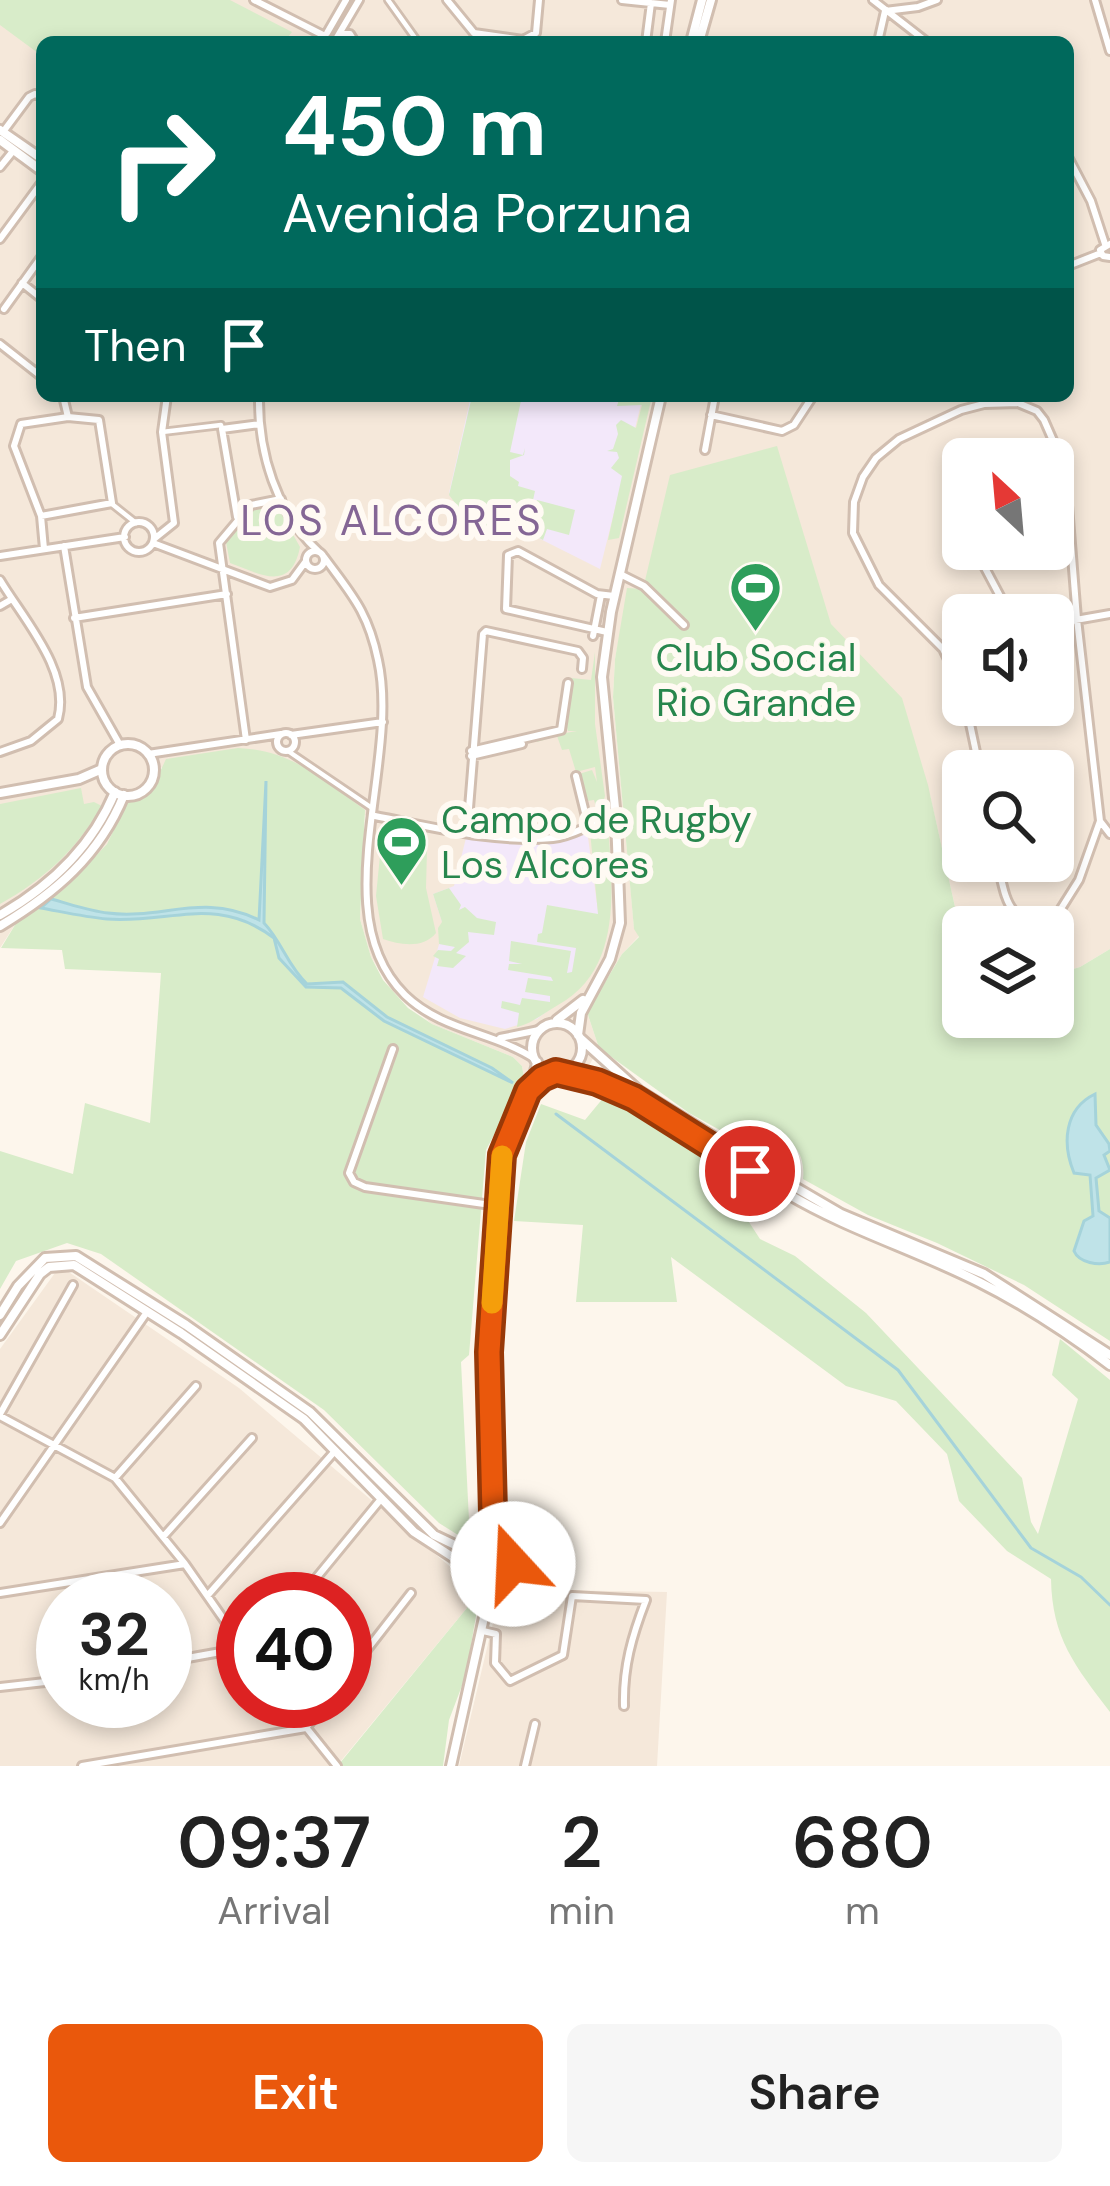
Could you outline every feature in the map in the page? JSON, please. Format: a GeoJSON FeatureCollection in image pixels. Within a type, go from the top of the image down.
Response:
{"type":"FeatureCollection","features":[{"type":"Feature","properties":{"kind":"street"},"geometry":{"type":"LineString","coordinates":[[254,0],[321,36]]}},
{"type":"Feature","properties":{"kind":"street"},"geometry":{"type":"LineString","coordinates":[[324,36],[346,0]]}},
{"type":"Feature","properties":{"kind":"street"},"geometry":{"type":"LineString","coordinates":[[338,36],[358,0]]}},
{"type":"Feature","properties":{"kind":"street"},"geometry":{"type":"LineString","coordinates":[[388,0],[414,36]]}},
{"type":"Feature","properties":{"kind":"street"},"geometry":{"type":"LineString","coordinates":[[447,0],[478,35],[488,36]]}},
{"type":"Feature","properties":{"kind":"street"},"geometry":{"type":"LineString","coordinates":[[531,36],[536,32],[539,0]]}},
{"type":"Feature","properties":{"kind":"street"},"geometry":{"type":"LineString","coordinates":[[622,0],[671,3],[666,36]]}},
{"type":"Feature","properties":{"kind":"street"},"geometry":{"type":"LineString","coordinates":[[697,36],[706,0]]}},
{"type":"Feature","properties":{"kind":"street"},"geometry":{"type":"LineString","coordinates":[[873,0],[918,36]]}},
{"type":"Feature","properties":{"kind":"street"},"geometry":{"type":"LineString","coordinates":[[885,11],[937,0]]}},
{"type":"Feature","properties":{"kind":"street"},"geometry":{"type":"LineString","coordinates":[[1096,1],[1110,50]]}},
{"type":"Feature","properties":{"kind":"street"},"geometry":{"type":"LineString","coordinates":[[647,36],[654,2]]}},
{"type":"Feature","properties":{"kind":"street"},"geometry":{"type":"LineString","coordinates":[[879,36],[885,11]]}},
{"type":"Feature","properties":{"kind":"street"},"geometry":{"type":"LineString","coordinates":[[536,32],[540,36]]}},
{"type":"Feature","properties":{"kind":"street"},"geometry":{"type":"LineString","coordinates":[[1,134],[29,97],[36,95]]}},
{"type":"Feature","properties":{"kind":"street"},"geometry":{"type":"LineString","coordinates":[[1,134],[36,166]]}},
{"type":"Feature","properties":{"kind":"street"},"geometry":{"type":"LineString","coordinates":[[1,134],[36,156]]}},
{"type":"Feature","properties":{"kind":"street"},"geometry":{"type":"LineString","coordinates":[[0,167],[14,150]]}},
{"type":"Feature","properties":{"kind":"street"},"geometry":{"type":"LineString","coordinates":[[1074,168],[1108,244],[1101,253],[1074,264]]}},
{"type":"Feature","properties":{"kind":"street"},"geometry":{"type":"LineString","coordinates":[[0,239],[36,190]]}},
{"type":"Feature","properties":{"kind":"street"},"geometry":{"type":"LineString","coordinates":[[1101,253],[1110,257]]}},
{"type":"Feature","properties":{"kind":"street"},"geometry":{"type":"LineString","coordinates":[[4,309],[36,264]]}},
{"type":"Feature","properties":{"kind":"street"},"geometry":{"type":"LineString","coordinates":[[22,283],[36,294]]}},
{"type":"Feature","properties":{"kind":"street"},"geometry":{"type":"LineString","coordinates":[[0,344],[36,372]]}},
{"type":"Feature","properties":{"kind":"street"},"geometry":{"type":"LineString","coordinates":[[64,402],[68,417]]}},
{"type":"Feature","properties":{"kind":"street"},"geometry":{"type":"LineString","coordinates":[[125,537],[134,551],[143,552],[174,523],[162,432],[165,402]]}},
{"type":"Feature","properties":{"kind":"street"},"geometry":{"type":"LineString","coordinates":[[259,402],[266,459],[281,499],[343,578],[375,645],[382,722],[366,905],[381,964],[404,994],[447,1024],[514,1045],[560,1072],[634,1098],[788,1195],[854,1229],[978,1281],[1065,1331],[1110,1365]]}},
{"type":"Feature","properties":{"kind":"street"},"geometry":{"type":"LineString","coordinates":[[528,1091],[580,1056],[581,1013],[616,945],[620,923],[616,818],[602,703],[607,632],[660,402]]}},
{"type":"Feature","properties":{"kind":"street"},"geometry":{"type":"LineString","coordinates":[[705,450],[714,402]]}},
{"type":"Feature","properties":{"kind":"street"},"geometry":{"type":"LineString","coordinates":[[711,415],[782,431],[794,425],[809,402]]}},
{"type":"Feature","properties":{"kind":"street"},"geometry":{"type":"LineString","coordinates":[[942,648],[879,585],[854,532],[854,502],[876,458],[899,439],[998,402]]}},
{"type":"Feature","properties":{"kind":"street"},"geometry":{"type":"LineString","coordinates":[[1003,882],[1017,916],[1030,922],[1057,915],[1079,880],[1100,820],[1065,468],[1056,441],[1037,412],[1009,402]]}},
{"type":"Feature","properties":{"kind":"street"},"geometry":{"type":"LineString","coordinates":[[44,549],[41,515],[14,446],[21,424],[68,417],[100,419],[112,503],[136,523],[149,526],[153,541]]}},
{"type":"Feature","properties":{"kind":"street"},"geometry":{"type":"LineString","coordinates":[[222,429],[260,424]]}},
{"type":"Feature","properties":{"kind":"street"},"geometry":{"type":"LineString","coordinates":[[162,432],[221,425],[237,517]]}},
{"type":"Feature","properties":{"kind":"street"},"geometry":{"type":"LineString","coordinates":[[250,739],[219,543],[251,505],[281,499]]}},
{"type":"Feature","properties":{"kind":"street"},"geometry":{"type":"LineString","coordinates":[[41,515],[112,503]]}},
{"type":"Feature","properties":{"kind":"street"},"geometry":{"type":"LineString","coordinates":[[3,544],[2,556],[125,537],[136,523]]}},
{"type":"Feature","properties":{"kind":"street"},"geometry":{"type":"LineString","coordinates":[[303,532],[310,568],[329,569],[343,578]]}},
{"type":"Feature","properties":{"kind":"street"},"geometry":{"type":"LineString","coordinates":[[153,541],[261,585],[278,586],[298,574],[307,559],[321,554]]}},
{"type":"Feature","properties":{"kind":"street"},"geometry":{"type":"LineString","coordinates":[[64,546],[87,686],[120,745]]}},
{"type":"Feature","properties":{"kind":"street"},"geometry":{"type":"LineString","coordinates":[[607,632],[593,633],[506,610],[507,558],[518,551],[601,595],[614,596]]}},
{"type":"Feature","properties":{"kind":"street"},"geometry":{"type":"LineString","coordinates":[[318,568],[321,554]]}},
{"type":"Feature","properties":{"kind":"street"},"geometry":{"type":"LineString","coordinates":[[620,574],[644,586],[684,625]]}},
{"type":"Feature","properties":{"kind":"street"},"geometry":{"type":"LineString","coordinates":[[0,580],[55,670],[61,690],[58,719],[31,741],[0,752]]}},
{"type":"Feature","properties":{"kind":"street"},"geometry":{"type":"LineString","coordinates":[[74,618],[227,594]]}},
{"type":"Feature","properties":{"kind":"street"},"geometry":{"type":"LineString","coordinates":[[593,633],[601,595]]}},
{"type":"Feature","properties":{"kind":"street"},"geometry":{"type":"LineString","coordinates":[[0,607],[12,599]]}},
{"type":"Feature","properties":{"kind":"street"},"geometry":{"type":"LineString","coordinates":[[1074,620],[1110,614]]}},
{"type":"Feature","properties":{"kind":"street"},"geometry":{"type":"LineString","coordinates":[[467,833],[484,632],[578,652],[582,669]]}},
{"type":"Feature","properties":{"kind":"street"},"geometry":{"type":"LineString","coordinates":[[471,753],[561,730],[568,683]]}},
{"type":"Feature","properties":{"kind":"street"},"geometry":{"type":"LineString","coordinates":[[148,754],[382,722]]}},
{"type":"Feature","properties":{"kind":"street"},"geometry":{"type":"LineString","coordinates":[[278,747],[281,734]]}},
{"type":"Feature","properties":{"kind":"street"},"geometry":{"type":"LineString","coordinates":[[288,751],[294,746],[291,735]]}},
{"type":"Feature","properties":{"kind":"street"},"geometry":{"type":"LineString","coordinates":[[250,739],[288,751],[375,813],[467,833],[559,838],[616,818]]}},
{"type":"Feature","properties":{"kind":"street"},"geometry":{"type":"LineString","coordinates":[[471,753],[531,742]]}},
{"type":"Feature","properties":{"kind":"street"},"geometry":{"type":"LineString","coordinates":[[120,745],[139,746],[148,754],[154,767],[149,785],[136,794],[120,794],[104,782],[105,755],[120,745]]}},
{"type":"Feature","properties":{"kind":"street"},"geometry":{"type":"LineString","coordinates":[[0,793],[79,779],[102,769]]}},
{"type":"Feature","properties":{"kind":"street"},"geometry":{"type":"LineString","coordinates":[[576,776],[588,826]]}},
{"type":"Feature","properties":{"kind":"street"},"geometry":{"type":"LineString","coordinates":[[0,915],[50,881],[85,847],[120,794]]}},
{"type":"Feature","properties":{"kind":"street"},"geometry":{"type":"LineString","coordinates":[[0,926],[59,887],[92,854],[120,794]]}},
{"type":"Feature","properties":{"kind":"street"},"geometry":{"type":"LineString","coordinates":[[1100,820],[1110,834]]}},
{"type":"Feature","properties":{"kind":"street"},"geometry":{"type":"LineString","coordinates":[[490,1037],[539,1030],[592,990]]}},
{"type":"Feature","properties":{"kind":"street"},"geometry":{"type":"LineString","coordinates":[[553,1023],[568,1025],[639,1091],[793,1186],[842,1214],[984,1274],[1110,1355]]}},
{"type":"Feature","properties":{"kind":"street"},"geometry":{"type":"LineString","coordinates":[[451,1766],[488,1604],[513,1564],[493,1513],[489,1352],[502,1155],[528,1091],[536,1060],[532,1044],[539,1030]]}},
{"type":"Feature","properties":{"kind":"street"},"geometry":{"type":"LineString","coordinates":[[393,1049],[349,1173],[354,1182],[498,1206]]}},
{"type":"Feature","properties":{"kind":"street"},"geometry":{"type":"LineString","coordinates":[[0,1315],[18,1286],[45,1258],[76,1256],[186,1325],[310,1412],[434,1534],[459,1547],[503,1542]]}},
{"type":"Feature","properties":{"kind":"street"},"geometry":{"type":"LineString","coordinates":[[0,1335],[26,1291],[49,1267],[74,1265],[304,1419],[414,1532],[485,1580],[501,1579]]}},
{"type":"Feature","properties":{"kind":"street"},"geometry":{"type":"LineString","coordinates":[[73,1285],[0,1415],[115,1478],[216,1607]]}},
{"type":"Feature","properties":{"kind":"street"},"geometry":{"type":"LineString","coordinates":[[0,1523],[147,1312]]}},
{"type":"Feature","properties":{"kind":"street"},"geometry":{"type":"LineString","coordinates":[[115,1478],[196,1386]]}},
{"type":"Feature","properties":{"kind":"street"},"geometry":{"type":"LineString","coordinates":[[163,1537],[252,1438]]}},
{"type":"Feature","properties":{"kind":"street"},"geometry":{"type":"LineString","coordinates":[[208,1595],[335,1450]]}},
{"type":"Feature","properties":{"kind":"street"},"geometry":{"type":"LineString","coordinates":[[321,1572],[381,1499]]}},
{"type":"Feature","properties":{"kind":"street"},"geometry":{"type":"LineString","coordinates":[[488,1604],[471,1557],[493,1513]]}},
{"type":"Feature","properties":{"kind":"street"},"geometry":{"type":"LineString","coordinates":[[0,1593],[185,1564]]}},
{"type":"Feature","properties":{"kind":"street"},"geometry":{"type":"LineString","coordinates":[[372,1643],[411,1593]]}},
{"type":"Feature","properties":{"kind":"street"},"geometry":{"type":"LineString","coordinates":[[483,1631],[496,1634],[495,1663],[510,1682],[563,1654],[572,1596],[646,1600],[627,1659],[624,1706]]}},
{"type":"Feature","properties":{"kind":"street"},"geometry":{"type":"LineString","coordinates":[[0,1687],[36,1683]]}},
{"type":"Feature","properties":{"kind":"street"},"geometry":{"type":"LineString","coordinates":[[525,1766],[535,1724]]}},
{"type":"Feature","properties":{"kind":"street"},"geometry":{"type":"LineString","coordinates":[[82,1766],[306,1729],[337,1766]]}},
{"type":"Feature","properties":{"kind":"shaded area"},"geometry":{"type":"Polygon","coordinates":[[[0,0],[1110,0],[1110,949],[1074,969],[1074,906],[955,906],[949,882],[1074,882],[1074,750],[942,750],[942,849],[930,795],[628,593],[613,697],[634,928],[639,936],[622,954],[587,1012],[599,1048],[590,1064],[567,1079],[546,1084],[524,1078],[522,1066],[513,1057],[432,1024],[391,990],[371,957],[360,919],[368,816],[159,767],[158,781],[150,793],[127,803],[107,844],[63,890],[18,920],[0,948],[0,0]]]}},
{"type":"Feature","properties":{"kind":"shaded area"},"geometry":{"type":"Polygon","coordinates":[[[470,402],[642,402],[600,569],[449,493],[470,402]]]}},
{"type":"Feature","properties":{"kind":"shaded area"},"geometry":{"type":"Polygon","coordinates":[[[587,830],[599,951],[571,993],[537,1019],[505,1029],[460,1018],[423,997],[444,928],[433,894],[454,886],[466,838],[539,843],[587,830]]]}},
{"type":"Feature","properties":{"kind":"shaded area"},"geometry":{"type":"Polygon","coordinates":[[[60,1266],[239,1388],[480,1592],[372,1723],[372,1572],[216,1572],[216,1728],[368,1728],[340,1762],[343,1766],[0,1766],[0,1349],[60,1266]]]}},
{"type":"Feature","properties":{"kind":"shaded area"},"geometry":{"type":"Polygon","coordinates":[[[501,1589],[667,1592],[657,1766],[459,1766],[501,1589]]]}},
{"type":"Feature","properties":{"kind":"green space"},"geometry":{"type":"Polygon","coordinates":[[[0,0],[230,0],[292,32],[289,36],[36,36],[36,52],[0,25],[0,0]]]}},
{"type":"Feature","properties":{"kind":"green space"},"geometry":{"type":"Polygon","coordinates":[[[471,402],[521,402],[510,452],[523,455],[525,448],[524,455],[510,460],[510,476],[518,486],[535,491],[529,519],[537,500],[575,510],[569,535],[547,529],[543,540],[489,512],[482,538],[449,495],[471,402]]]}},
{"type":"Feature","properties":{"kind":"green space"},"geometry":{"type":"Polygon","coordinates":[[[618,402],[651,402],[619,538],[608,540],[622,476],[611,468],[619,458],[617,452],[607,451],[613,449],[621,420],[636,428],[642,405],[617,406],[618,402]]]}},
{"type":"Feature","properties":{"kind":"green space"},"geometry":{"type":"Polygon","coordinates":[[[777,446],[831,624],[902,698],[942,848],[942,882],[949,882],[955,906],[942,906],[942,1038],[1074,1038],[1074,969],[1110,949],[1110,1341],[1024,1285],[868,1215],[803,1179],[800,1156],[788,1141],[769,1136],[747,1145],[689,1113],[599,1048],[587,1012],[622,954],[639,937],[634,929],[613,697],[615,659],[627,588],[643,589],[670,475],[777,446]]]}},
{"type":"Feature","properties":{"kind":"green space"},"geometry":{"type":"Polygon","coordinates":[[[276,504],[300,547],[289,570],[273,576],[230,563],[226,542],[254,508],[276,504]]]}},
{"type":"Feature","properties":{"kind":"green space"},"geometry":{"type":"Polygon","coordinates":[[[595,652],[595,724],[605,796],[599,815],[593,818],[597,811],[594,800],[587,801],[579,774],[592,770],[597,782],[595,767],[576,772],[569,749],[562,750],[557,736],[537,742],[536,738],[577,731],[568,731],[565,719],[571,678],[591,680],[595,652]]]}},
{"type":"Feature","properties":{"kind":"green space"},"geometry":{"type":"Polygon","coordinates":[[[238,748],[291,761],[365,810],[360,919],[383,980],[408,1008],[432,1024],[513,1057],[522,1066],[524,1078],[486,1150],[469,1355],[461,1362],[469,1520],[458,1535],[439,1523],[324,1410],[101,1254],[67,1243],[16,1261],[0,1289],[0,1151],[73,1174],[85,1103],[150,1123],[161,973],[65,969],[62,950],[1,948],[18,920],[63,890],[107,844],[127,802],[150,793],[166,759],[238,748]]]}},
{"type":"Feature","properties":{"kind":"green space"},"geometry":{"type":"Polygon","coordinates":[[[81,788],[84,804],[102,806],[92,822],[58,862],[0,904],[0,804],[81,788]]]}},
{"type":"Feature","properties":{"kind":"green space"},"geometry":{"type":"Polygon","coordinates":[[[383,825],[426,831],[427,847],[422,849],[427,850],[426,888],[436,933],[425,942],[383,939],[376,896],[383,825]]]}},
{"type":"Feature","properties":{"kind":"green space"},"geometry":{"type":"Polygon","coordinates":[[[608,827],[611,902],[603,950],[579,990],[517,1027],[519,1013],[501,1008],[502,1001],[520,1005],[522,998],[550,1002],[550,996],[525,992],[528,978],[553,981],[508,970],[509,964],[522,964],[509,961],[511,941],[571,951],[567,973],[572,972],[576,948],[537,942],[538,934],[547,905],[598,914],[590,831],[608,827]]]}},
{"type":"Feature","properties":{"kind":"green space"},"geometry":{"type":"Polygon","coordinates":[[[449,888],[461,905],[459,910],[465,907],[477,918],[496,922],[494,935],[468,932],[469,942],[456,953],[466,956],[453,968],[437,966],[439,959],[433,956],[438,950],[455,947],[439,944],[442,922],[433,894],[449,888]]]}},
{"type":"Feature","properties":{"kind":"green space"},"geometry":{"type":"Polygon","coordinates":[[[604,1097],[757,1189],[745,1216],[760,1239],[795,1256],[866,1313],[1022,1478],[1038,1534],[1078,1399],[1052,1375],[1060,1339],[1110,1380],[1110,1712],[1061,1635],[1051,1579],[1007,1551],[959,1501],[947,1454],[896,1401],[846,1386],[671,1257],[677,1302],[576,1302],[583,1225],[514,1221],[526,1142],[541,1104],[585,1120],[604,1097]]]}},
{"type":"Feature","properties":{"kind":"green space"},"geometry":{"type":"Polygon","coordinates":[[[480,1592],[466,1675],[449,1720],[443,1766],[343,1766],[340,1763],[480,1592]]]}},
{"type":"Feature","properties":{"kind":"water"},"geometry":{"type":"Polygon","coordinates":[[[266,781],[264,923],[276,938],[300,977],[307,984],[343,982],[387,1017],[513,1083],[384,1021],[341,988],[306,987],[279,958],[274,938],[232,917],[192,914],[107,919],[41,908],[51,899],[128,914],[201,907],[259,920],[266,781]]]}},
{"type":"Feature","properties":{"kind":"water"},"geometry":{"type":"Polygon","coordinates":[[[1095,1094],[1096,1125],[1110,1151],[1104,1155],[1110,1170],[1096,1178],[1099,1211],[1110,1218],[1110,1262],[1100,1264],[1085,1261],[1074,1251],[1084,1221],[1093,1216],[1090,1175],[1074,1173],[1067,1139],[1077,1109],[1095,1094]]]}},
{"type":"Feature","properties":{"kind":"waterway"},"geometry":{"type":"LineString","coordinates":[[556,1114],[898,1370],[1031,1548],[1081,1577],[1110,1605]]}},
{"type":"Feature","properties":{"kind":"slow traffic"},"geometry":{"type":"LineString","coordinates":[[492,1303],[502,1156]]}},
{"type":"Feature","properties":{"kind":"place","name":"Club Social Rio Grande"},"geometry":{"type":"Point","coordinates":[756,633]}},
{"type":"Feature","properties":{"kind":"place","name":"Campo de Rugby Los Alcores"},"geometry":{"type":"Point","coordinates":[402,887]}},
{"type":"Feature","properties":{"kind":"district","name":"LOS ALCORES"},"geometry":{"type":"Point","coordinates":[392,520]}},
{"type":"Feature","properties":{"kind":"route"},"geometry":{"type":"LineString","coordinates":[[513,1564],[493,1513],[489,1352],[502,1155],[528,1091],[556,1072],[597,1082],[634,1098],[750,1171]]}}]}
